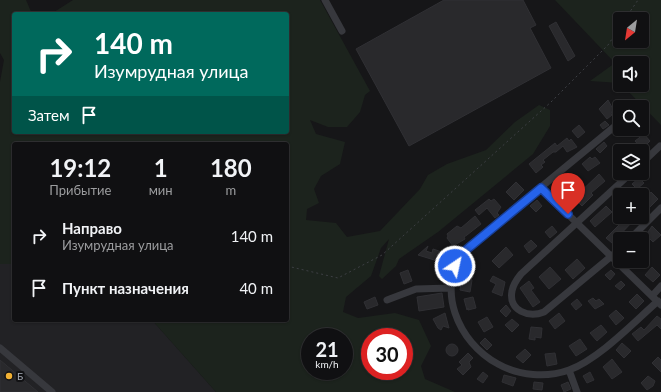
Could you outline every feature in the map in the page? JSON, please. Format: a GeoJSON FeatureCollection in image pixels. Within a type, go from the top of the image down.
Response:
{"type":"FeatureCollection","features":[{"type":"Feature","properties":{"kind":"street"},"geometry":{"type":"LineString","coordinates":[[324,0],[342,31]]}},
{"type":"Feature","properties":{"kind":"street"},"geometry":{"type":"LineString","coordinates":[[541,188],[659,303],[595,355],[569,370],[542,374],[526,374],[498,364],[475,345],[464,330],[458,320],[450,288],[455,266],[466,250],[613,128]]}},
{"type":"Feature","properties":{"kind":"street"},"geometry":{"type":"LineString","coordinates":[[649,156],[660,146]]}},
{"type":"Feature","properties":{"kind":"street"},"geometry":{"type":"LineString","coordinates":[[612,257],[544,312],[530,316],[518,309],[511,297],[516,281],[576,222],[623,180]]}},
{"type":"Feature","properties":{"kind":"street"},"geometry":{"type":"LineString","coordinates":[[637,232],[661,208]]}},
{"type":"Feature","properties":{"kind":"street"},"geometry":{"type":"LineString","coordinates":[[652,296],[661,286]]}},
{"type":"Feature","properties":{"kind":"street"},"geometry":{"type":"LineString","coordinates":[[387,300],[416,289],[450,288]]}},
{"type":"Feature","properties":{"kind":"street"},"geometry":{"type":"LineString","coordinates":[[0,348],[52,392]]}},
{"type":"Feature","properties":{"kind":"street"},"geometry":{"type":"LineString","coordinates":[[569,370],[578,392]]}},
{"type":"Feature","properties":{"kind":"path"},"geometry":{"type":"LineString","coordinates":[[630,12],[638,0]]}},
{"type":"Feature","properties":{"kind":"path"},"geometry":{"type":"LineString","coordinates":[[289,266],[338,278],[382,255],[551,102],[608,45],[613,38]]}},
{"type":"Feature","properties":{"kind":"shaded area"},"geometry":{"type":"Polygon","coordinates":[[[0,0],[26,0],[31,12],[12,12],[12,134],[289,134],[289,12],[54,12],[73,0],[320,0],[370,91],[365,95],[360,112],[347,127],[328,127],[310,120],[316,134],[345,142],[340,164],[321,176],[314,189],[319,203],[307,209],[306,220],[336,223],[347,237],[380,231],[420,189],[428,175],[447,164],[486,150],[515,122],[539,105],[550,110],[550,126],[533,154],[438,232],[399,259],[396,266],[382,279],[379,276],[389,239],[381,248],[371,276],[346,297],[343,312],[358,318],[395,313],[419,320],[431,346],[421,366],[425,379],[455,392],[216,392],[154,322],[289,322],[289,142],[12,142],[12,264],[0,264],[0,82],[4,60],[0,53],[0,0]]]}},
{"type":"Feature","properties":{"kind":"shaded area"},"geometry":{"type":"Polygon","coordinates":[[[555,0],[661,0],[661,125],[649,113],[649,100],[637,100],[629,92],[649,92],[649,56],[613,56],[613,61],[555,0]]]}},
{"type":"Feature","properties":{"kind":"shaded area"},"geometry":{"type":"Polygon","coordinates":[[[613,64],[613,83],[590,81],[613,64]]]}},
{"type":"Feature","properties":{"kind":"shaded area"},"geometry":{"type":"Polygon","coordinates":[[[0,264],[12,264],[12,322],[154,322],[216,392],[0,392],[0,264]]]}},
{"type":"Feature","properties":{"kind":"building"},"geometry":{"type":"Polygon","coordinates":[[[444,0],[523,0],[536,25],[530,28],[551,68],[409,146],[356,49],[444,0]]]}},
{"type":"Feature","properties":{"kind":"building"},"geometry":{"type":"Polygon","coordinates":[[[556,22],[575,56],[568,61],[549,26],[556,22]]]}},
{"type":"Feature","properties":{"kind":"building"},"geometry":{"type":"Polygon","coordinates":[[[608,100],[613,109],[612,115],[607,119],[599,109],[608,100]]]}},
{"type":"Feature","properties":{"kind":"building"},"geometry":{"type":"Polygon","coordinates":[[[605,121],[609,125],[603,129],[600,125],[605,121]]]}},
{"type":"Feature","properties":{"kind":"building"},"geometry":{"type":"Polygon","coordinates":[[[579,125],[585,132],[578,138],[572,131],[579,125]]]}},
{"type":"Feature","properties":{"kind":"building"},"geometry":{"type":"Polygon","coordinates":[[[641,136],[646,136],[650,141],[647,144],[638,144],[635,141],[641,136]]]}},
{"type":"Feature","properties":{"kind":"building"},"geometry":{"type":"Polygon","coordinates":[[[567,138],[569,141],[571,139],[577,147],[567,152],[563,146],[556,152],[553,152],[543,160],[545,162],[541,165],[543,167],[536,173],[529,164],[555,143],[557,146],[567,138]]]}},
{"type":"Feature","properties":{"kind":"building"},"geometry":{"type":"Polygon","coordinates":[[[604,142],[607,146],[600,153],[596,149],[604,142]]]}},
{"type":"Feature","properties":{"kind":"building"},"geometry":{"type":"Polygon","coordinates":[[[590,157],[592,159],[595,157],[600,163],[588,171],[582,164],[590,157]]]}},
{"type":"Feature","properties":{"kind":"building"},"geometry":{"type":"Polygon","coordinates":[[[599,174],[605,181],[591,193],[593,195],[582,206],[574,198],[599,174]]]}},
{"type":"Feature","properties":{"kind":"building"},"geometry":{"type":"Polygon","coordinates":[[[559,180],[566,188],[560,193],[554,186],[559,180]]]}},
{"type":"Feature","properties":{"kind":"building"},"geometry":{"type":"Polygon","coordinates":[[[637,180],[641,180],[644,183],[638,188],[632,184],[637,180]]]}},
{"type":"Feature","properties":{"kind":"building"},"geometry":{"type":"Polygon","coordinates":[[[516,182],[524,190],[514,200],[506,192],[516,182]]]}},
{"type":"Feature","properties":{"kind":"building"},"geometry":{"type":"Polygon","coordinates":[[[651,192],[658,199],[649,208],[649,194],[651,192]]]}},
{"type":"Feature","properties":{"kind":"building"},"geometry":{"type":"Polygon","coordinates":[[[489,199],[491,201],[494,199],[501,207],[497,213],[499,215],[495,218],[487,208],[479,215],[475,210],[489,199]]]}},
{"type":"Feature","properties":{"kind":"building"},"geometry":{"type":"Polygon","coordinates":[[[537,200],[542,206],[536,212],[530,206],[537,200]]]}},
{"type":"Feature","properties":{"kind":"building"},"geometry":{"type":"Polygon","coordinates":[[[606,206],[612,212],[595,227],[590,221],[606,206]]]}},
{"type":"Feature","properties":{"kind":"building"},"geometry":{"type":"Polygon","coordinates":[[[475,216],[481,224],[464,237],[465,239],[453,246],[447,238],[447,234],[457,226],[461,228],[475,216]]]}},
{"type":"Feature","properties":{"kind":"building"},"geometry":{"type":"Polygon","coordinates":[[[620,224],[630,224],[623,232],[613,232],[612,243],[606,238],[620,224]]]}},
{"type":"Feature","properties":{"kind":"building"},"geometry":{"type":"Polygon","coordinates":[[[552,226],[557,232],[550,238],[545,232],[552,226]]]}},
{"type":"Feature","properties":{"kind":"building"},"geometry":{"type":"Polygon","coordinates":[[[652,226],[661,235],[653,242],[649,238],[648,232],[652,226]]]}},
{"type":"Feature","properties":{"kind":"building"},"geometry":{"type":"Polygon","coordinates":[[[531,240],[537,246],[529,253],[524,246],[531,240]]]}},
{"type":"Feature","properties":{"kind":"building"},"geometry":{"type":"Polygon","coordinates":[[[428,246],[426,251],[432,253],[433,249],[448,254],[444,263],[418,255],[428,246]]]}},
{"type":"Feature","properties":{"kind":"building"},"geometry":{"type":"Polygon","coordinates":[[[506,247],[513,255],[499,268],[492,261],[506,247]]]}},
{"type":"Feature","properties":{"kind":"building"},"geometry":{"type":"Polygon","coordinates":[[[577,259],[585,268],[573,279],[565,270],[577,259]]]}},
{"type":"Feature","properties":{"kind":"building"},"geometry":{"type":"Polygon","coordinates":[[[550,267],[561,279],[549,289],[539,277],[550,267]]]}},
{"type":"Feature","properties":{"kind":"building"},"geometry":{"type":"Polygon","coordinates":[[[652,267],[660,275],[653,282],[645,275],[652,267]]]}},
{"type":"Feature","properties":{"kind":"building"},"geometry":{"type":"Polygon","coordinates":[[[408,270],[412,281],[404,284],[400,273],[408,270]]]}},
{"type":"Feature","properties":{"kind":"building"},"geometry":{"type":"Polygon","coordinates":[[[611,270],[615,274],[610,280],[605,275],[611,270]]]}},
{"type":"Feature","properties":{"kind":"building"},"geometry":{"type":"Polygon","coordinates":[[[493,276],[505,282],[502,296],[492,292],[496,284],[490,281],[493,276]]]}},
{"type":"Feature","properties":{"kind":"building"},"geometry":{"type":"Polygon","coordinates":[[[462,278],[472,280],[470,292],[460,290],[462,278]]]}},
{"type":"Feature","properties":{"kind":"building"},"geometry":{"type":"Polygon","coordinates":[[[529,281],[534,288],[531,290],[540,302],[533,307],[520,288],[529,281]]]}},
{"type":"Feature","properties":{"kind":"building"},"geometry":{"type":"Polygon","coordinates":[[[621,281],[625,285],[620,290],[615,286],[621,281]]]}},
{"type":"Feature","properties":{"kind":"building"},"geometry":{"type":"Polygon","coordinates":[[[442,293],[444,307],[419,311],[417,297],[442,293]]]}},
{"type":"Feature","properties":{"kind":"building"},"geometry":{"type":"Polygon","coordinates":[[[637,294],[644,301],[636,309],[629,302],[637,294]]]}},
{"type":"Feature","properties":{"kind":"building"},"geometry":{"type":"Polygon","coordinates":[[[375,297],[378,305],[367,309],[364,302],[375,297]]]}},
{"type":"Feature","properties":{"kind":"building"},"geometry":{"type":"Polygon","coordinates":[[[473,297],[476,308],[468,310],[468,308],[467,310],[464,299],[473,297]]]}},
{"type":"Feature","properties":{"kind":"building"},"geometry":{"type":"Polygon","coordinates":[[[593,298],[596,301],[599,299],[604,304],[595,309],[588,301],[593,298]]]}},
{"type":"Feature","properties":{"kind":"building"},"geometry":{"type":"Polygon","coordinates":[[[577,299],[582,305],[576,310],[571,304],[577,299]]]}},
{"type":"Feature","properties":{"kind":"building"},"geometry":{"type":"Polygon","coordinates":[[[506,305],[511,311],[506,317],[500,311],[506,305]]]}},
{"type":"Feature","properties":{"kind":"building"},"geometry":{"type":"Polygon","coordinates":[[[616,310],[624,318],[616,325],[609,316],[616,310]]]}},
{"type":"Feature","properties":{"kind":"building"},"geometry":{"type":"Polygon","coordinates":[[[445,313],[449,328],[443,326],[441,330],[438,328],[433,319],[445,313]]]}},
{"type":"Feature","properties":{"kind":"building"},"geometry":{"type":"Polygon","coordinates":[[[559,313],[565,321],[555,329],[549,321],[559,313]]]}},
{"type":"Feature","properties":{"kind":"building"},"geometry":{"type":"Polygon","coordinates":[[[657,316],[661,319],[661,329],[657,325],[638,341],[632,334],[641,327],[644,330],[657,316]]]}},
{"type":"Feature","properties":{"kind":"building"},"geometry":{"type":"Polygon","coordinates":[[[487,317],[493,327],[484,332],[478,322],[487,317]]]}},
{"type":"Feature","properties":{"kind":"building"},"geometry":{"type":"Polygon","coordinates":[[[512,319],[519,325],[512,332],[505,325],[512,319]]]}},
{"type":"Feature","properties":{"kind":"building"},"geometry":{"type":"Polygon","coordinates":[[[601,325],[607,332],[597,341],[590,333],[601,325]]]}},
{"type":"Feature","properties":{"kind":"building"},"geometry":{"type":"Polygon","coordinates":[[[531,327],[542,328],[541,338],[535,337],[535,340],[529,339],[531,327]]]}},
{"type":"Feature","properties":{"kind":"building"},"geometry":{"type":"Polygon","coordinates":[[[485,338],[492,345],[487,350],[480,343],[485,338]]]}},
{"type":"Feature","properties":{"kind":"building"},"geometry":{"type":"Polygon","coordinates":[[[580,339],[587,349],[576,356],[569,346],[580,339]]]}},
{"type":"Feature","properties":{"kind":"building"},"geometry":{"type":"Polygon","coordinates":[[[622,343],[631,351],[624,358],[616,350],[622,343]]]}},
{"type":"Feature","properties":{"kind":"building"},"geometry":{"type":"Polygon","coordinates":[[[454,344],[457,345],[457,355],[450,356],[447,355],[446,348],[447,345],[454,344]]]}},
{"type":"Feature","properties":{"kind":"building"},"geometry":{"type":"Polygon","coordinates":[[[525,349],[531,355],[523,363],[516,357],[525,349]]]}},
{"type":"Feature","properties":{"kind":"building"},"geometry":{"type":"Polygon","coordinates":[[[468,353],[473,358],[469,362],[471,367],[463,375],[457,369],[462,365],[459,362],[468,353]]]}},
{"type":"Feature","properties":{"kind":"building"},"geometry":{"type":"Polygon","coordinates":[[[555,353],[557,364],[547,366],[545,354],[555,353]]]}},
{"type":"Feature","properties":{"kind":"building"},"geometry":{"type":"Polygon","coordinates":[[[658,357],[661,360],[661,372],[652,363],[658,357]]]}},
{"type":"Feature","properties":{"kind":"building"},"geometry":{"type":"Polygon","coordinates":[[[612,359],[622,372],[612,379],[603,367],[612,359]]]}},
{"type":"Feature","properties":{"kind":"building","name":"Б"},"geometry":{"type":"Polygon","coordinates":[[[0,360],[38,392],[0,392],[0,360]]]}},
{"type":"Feature","properties":{"kind":"building"},"geometry":{"type":"Polygon","coordinates":[[[483,372],[488,376],[483,383],[477,379],[483,372]]]}},
{"type":"Feature","properties":{"kind":"building"},"geometry":{"type":"Polygon","coordinates":[[[590,372],[594,380],[587,383],[583,376],[590,372]]]}},
{"type":"Feature","properties":{"kind":"building"},"geometry":{"type":"Polygon","coordinates":[[[504,375],[516,378],[513,386],[502,382],[504,375]]]}},
{"type":"Feature","properties":{"kind":"building"},"geometry":{"type":"Polygon","coordinates":[[[648,376],[655,381],[653,386],[647,390],[641,383],[648,376]]]}},
{"type":"Feature","properties":{"kind":"building"},"geometry":{"type":"Polygon","coordinates":[[[534,382],[543,383],[542,390],[533,389],[534,382]]]}},
{"type":"Feature","properties":{"kind":"building"},"geometry":{"type":"Polygon","coordinates":[[[568,382],[571,389],[564,392],[561,385],[568,382]]]}},
{"type":"Feature","properties":{"kind":"place","name":"Б"},"geometry":{"type":"Point","coordinates":[9,376]}},
{"type":"Feature","properties":{"kind":"route"},"geometry":{"type":"LineString","coordinates":[[455,266],[466,250],[541,188],[568,214]]}}]}
